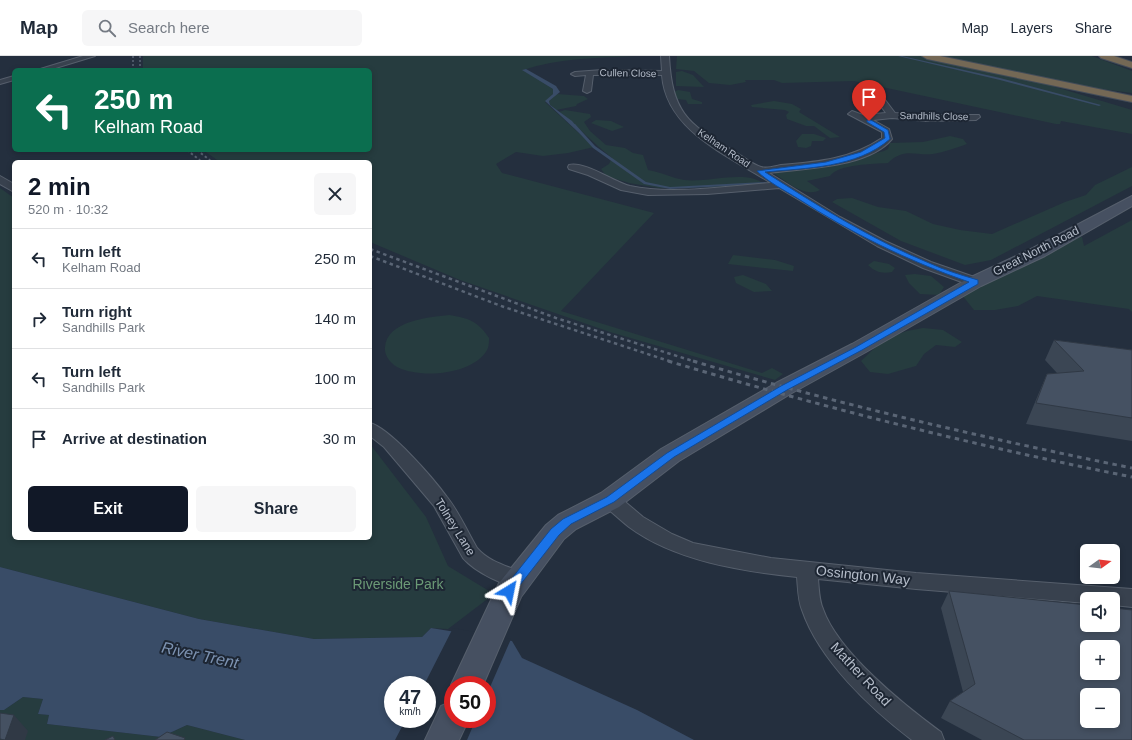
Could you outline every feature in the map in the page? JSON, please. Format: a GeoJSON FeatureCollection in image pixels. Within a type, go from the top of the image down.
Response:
{"type":"FeatureCollection","features":[{"type":"Feature","properties":{"kind":"highway"},"geometry":{"type":"LineString","coordinates":[[927,56],[1132,99]]}},
{"type":"Feature","properties":{"kind":"highway"},"geometry":{"type":"LineString","coordinates":[[1104,56],[1132,65]]}},
{"type":"Feature","properties":{"kind":"highway"},"geometry":{"type":"LineString","coordinates":[[1050,83],[1132,108]]}},
{"type":"Feature","properties":{"kind":"main road","name":"Great North Road"},"geometry":{"type":"LineString","coordinates":[[471,676],[509,591],[555,532],[567,522],[610,500],[670,455],[784,388],[865,345],[975,282],[1039,252],[1132,200]]}},
{"type":"Feature","properties":{"kind":"main road"},"geometry":{"type":"LineString","coordinates":[[442,740],[448,728]]}},
{"type":"Feature","properties":{"kind":"street"},"geometry":{"type":"LineString","coordinates":[[49,68],[91,56]]}},
{"type":"Feature","properties":{"kind":"street","name":"Kelham Road"},"geometry":{"type":"LineString","coordinates":[[665,56],[670,98],[683,117],[703,135],[820,210],[893,249],[926,264],[975,282]]}},
{"type":"Feature","properties":{"kind":"street","name":"Cullen Close"},"geometry":{"type":"LineString","coordinates":[[587,91],[590,73]]}},
{"type":"Feature","properties":{"kind":"street","name":"Cullen Close"},"geometry":{"type":"LineString","coordinates":[[575,74],[666,73]]}},
{"type":"Feature","properties":{"kind":"street"},"geometry":{"type":"LineString","coordinates":[[0,82],[12,79]]}},
{"type":"Feature","properties":{"kind":"street","name":"Sandhills Close"},"geometry":{"type":"LineString","coordinates":[[887,93],[874,92],[892,115]]}},
{"type":"Feature","properties":{"kind":"street"},"geometry":{"type":"LineString","coordinates":[[760,171],[840,161],[863,154],[887,139],[886,131],[882,127],[852,114]]}},
{"type":"Feature","properties":{"kind":"street","name":"Sandhills Close"},"geometry":{"type":"LineString","coordinates":[[863,118],[892,115],[927,118],[976,117]]}},
{"type":"Feature","properties":{"kind":"street"},"geometry":{"type":"LineString","coordinates":[[573,167],[592,173],[625,188],[648,192],[669,193],[781,185]]}},
{"type":"Feature","properties":{"kind":"street"},"geometry":{"type":"LineString","coordinates":[[0,179],[12,188]]}},
{"type":"Feature","properties":{"kind":"street","name":"Tolney Lane"},"geometry":{"type":"LineString","coordinates":[[372,430],[390,443],[441,502],[470,553],[476,560],[487,567],[517,579]]}},
{"type":"Feature","properties":{"kind":"street","name":"Ossington Way"},"geometry":{"type":"LineString","coordinates":[[610,500],[636,522],[690,550],[771,566],[1132,598]]}},
{"type":"Feature","properties":{"kind":"street","name":"Mather Road"},"geometry":{"type":"LineString","coordinates":[[807,570],[809,600],[813,611],[838,653],[877,694],[932,740]]}},
{"type":"Feature","properties":{"kind":"green space"},"geometry":{"type":"Polygon","coordinates":[[[143,56],[635,56],[564,61],[523,70],[553,89],[553,94],[545,102],[594,147],[568,153],[543,156],[516,152],[496,164],[502,173],[654,213],[561,311],[762,373],[772,368],[783,374],[775,380],[610,332],[460,280],[372,243],[372,160],[217,160],[206,152],[372,152],[372,68],[143,68],[143,56]]]}},
{"type":"Feature","properties":{"kind":"green space"},"geometry":{"type":"Polygon","coordinates":[[[677,56],[1092,56],[1132,71],[1132,93],[1050,80],[1052,86],[1132,110],[1132,134],[1061,121],[1060,124],[1056,124],[854,81],[782,83],[774,80],[745,80],[746,82],[730,85],[709,83],[694,71],[676,69],[677,56]]]}},
{"type":"Feature","properties":{"kind":"green space"},"geometry":{"type":"Polygon","coordinates":[[[682,71],[693,75],[704,87],[676,86],[676,72],[682,71]]]}},
{"type":"Feature","properties":{"kind":"green space"},"geometry":{"type":"Polygon","coordinates":[[[678,90],[690,92],[692,99],[702,102],[702,104],[688,104],[686,100],[677,99],[674,92],[678,90]]]}},
{"type":"Feature","properties":{"kind":"green space"},"geometry":{"type":"Polygon","coordinates":[[[557,94],[584,96],[588,99],[577,104],[576,106],[556,110],[550,105],[549,101],[557,94]]]}},
{"type":"Feature","properties":{"kind":"green space"},"geometry":{"type":"Polygon","coordinates":[[[774,101],[792,104],[801,109],[799,112],[840,137],[830,138],[814,126],[806,126],[787,119],[786,115],[789,112],[785,110],[752,107],[751,105],[774,101]]]}},
{"type":"Feature","properties":{"kind":"green space"},"geometry":{"type":"Polygon","coordinates":[[[565,110],[590,114],[591,117],[584,122],[590,131],[606,145],[625,148],[633,153],[643,155],[648,170],[684,180],[748,177],[764,184],[732,187],[659,188],[629,183],[606,176],[601,169],[609,164],[612,158],[559,112],[565,110]]]}},
{"type":"Feature","properties":{"kind":"green space"},"geometry":{"type":"Polygon","coordinates":[[[596,120],[611,121],[624,127],[612,131],[591,123],[596,120]]]}},
{"type":"Feature","properties":{"kind":"green space"},"geometry":{"type":"Polygon","coordinates":[[[802,134],[814,134],[826,138],[823,141],[812,141],[811,146],[806,148],[798,147],[796,141],[802,134]]]}},
{"type":"Feature","properties":{"kind":"green space"},"geometry":{"type":"Polygon","coordinates":[[[950,136],[963,139],[967,144],[933,154],[910,153],[899,155],[888,163],[857,165],[840,169],[830,176],[807,181],[820,190],[814,192],[802,191],[796,188],[775,174],[774,170],[831,166],[884,151],[888,149],[890,143],[923,142],[950,136]]]}},
{"type":"Feature","properties":{"kind":"green space"},"geometry":{"type":"Polygon","coordinates":[[[1132,167],[1132,186],[991,260],[965,265],[901,241],[832,202],[837,199],[852,198],[878,207],[906,211],[933,224],[960,230],[992,234],[1065,202],[1086,195],[1095,185],[1132,167]]]}},
{"type":"Feature","properties":{"kind":"green space","name":"Riverside Park"},"geometry":{"type":"Polygon","coordinates":[[[0,188],[12,197],[12,540],[372,540],[372,447],[426,517],[448,566],[494,594],[448,629],[431,628],[422,637],[314,639],[199,619],[0,567],[0,188]]]}},
{"type":"Feature","properties":{"kind":"green space"},"geometry":{"type":"Polygon","coordinates":[[[1132,220],[1132,312],[1129,309],[1037,296],[1018,306],[995,310],[974,310],[962,295],[1075,236],[1082,237],[1084,246],[1132,220]]]}},
{"type":"Feature","properties":{"kind":"green space"},"geometry":{"type":"Polygon","coordinates":[[[733,255],[775,260],[794,266],[793,271],[728,264],[733,255]]]}},
{"type":"Feature","properties":{"kind":"green space"},"geometry":{"type":"Polygon","coordinates":[[[874,261],[889,264],[895,268],[892,272],[879,272],[868,265],[874,261]]]}},
{"type":"Feature","properties":{"kind":"green space"},"geometry":{"type":"Polygon","coordinates":[[[915,274],[931,276],[944,287],[939,295],[920,294],[909,283],[905,275],[915,274]]]}},
{"type":"Feature","properties":{"kind":"green space"},"geometry":{"type":"Polygon","coordinates":[[[743,275],[766,284],[772,291],[754,292],[736,283],[734,277],[743,275]]]}},
{"type":"Feature","properties":{"kind":"green space"},"geometry":{"type":"Polygon","coordinates":[[[449,315],[462,317],[472,321],[485,332],[489,338],[489,346],[480,358],[470,365],[458,370],[432,373],[407,371],[397,367],[390,361],[385,353],[385,347],[388,338],[393,331],[410,322],[420,319],[449,315]]]}},
{"type":"Feature","properties":{"kind":"green space"},"geometry":{"type":"Polygon","coordinates":[[[923,328],[943,330],[962,342],[955,347],[936,345],[924,354],[916,366],[888,374],[870,372],[861,361],[884,339],[907,331],[923,328]]]}},
{"type":"Feature","properties":{"kind":"green space"},"geometry":{"type":"Polygon","coordinates":[[[23,697],[43,699],[38,714],[49,715],[47,724],[161,737],[187,725],[245,740],[0,740],[0,710],[4,710],[23,697]]]}},
{"type":"Feature","properties":{"kind":"water"},"geometry":{"type":"Polygon","coordinates":[[[526,69],[556,86],[560,92],[549,101],[550,105],[572,121],[594,147],[545,101],[553,94],[553,89],[522,70],[526,69]]]}},
{"type":"Feature","properties":{"kind":"water","name":"River Trent"},"geometry":{"type":"Polygon","coordinates":[[[0,567],[199,619],[314,639],[422,637],[431,628],[512,641],[522,658],[637,710],[694,740],[245,740],[187,725],[161,737],[47,724],[49,715],[38,714],[43,699],[23,697],[4,710],[0,710],[0,567]]]}},
{"type":"Feature","properties":{"kind":"pier"},"geometry":{"type":"Polygon","coordinates":[[[453,628],[511,639],[495,676],[444,676],[444,728],[472,728],[467,740],[395,740],[401,728],[436,728],[436,676],[429,676],[453,628]]]}},
{"type":"Feature","properties":{"kind":"building"},"geometry":{"type":"Polygon","coordinates":[[[1054,340],[1132,350],[1132,418],[1036,403],[1047,374],[1084,371],[1054,340]]]}},
{"type":"Feature","properties":{"kind":"building"},"geometry":{"type":"Polygon","coordinates":[[[949,591],[1080,604],[1080,632],[1120,632],[1120,609],[1132,610],[1132,740],[1024,740],[950,701],[975,684],[949,591]]]}},
{"type":"Feature","properties":{"kind":"building"},"geometry":{"type":"Polygon","coordinates":[[[0,713],[14,715],[5,740],[0,739],[0,713]]]}},
{"type":"Feature","properties":{"kind":"building"},"geometry":{"type":"Polygon","coordinates":[[[167,732],[185,738],[184,740],[155,740],[167,732]]]}},
{"type":"Feature","properties":{"kind":"building"},"geometry":{"type":"Polygon","coordinates":[[[113,736],[115,740],[105,740],[113,736]]]}},
{"type":"Feature","properties":{"kind":"waterway"},"geometry":{"type":"LineString","coordinates":[[899,56],[1000,79],[1099,105]]}},
{"type":"Feature","properties":{"kind":"waterway"},"geometry":{"type":"LineString","coordinates":[[574,125],[594,147],[645,183],[670,188],[765,183]]}},
{"type":"Feature","properties":{"kind":"railway"},"geometry":{"type":"LineString","coordinates":[[133,56],[133,68]]}},
{"type":"Feature","properties":{"kind":"railway"},"geometry":{"type":"LineString","coordinates":[[140,56],[140,68]]}},
{"type":"Feature","properties":{"kind":"railway"},"geometry":{"type":"LineString","coordinates":[[190,152],[200,160]]}},
{"type":"Feature","properties":{"kind":"railway"},"geometry":{"type":"LineString","coordinates":[[200,152],[210,160]]}},
{"type":"Feature","properties":{"kind":"railway"},"geometry":{"type":"LineString","coordinates":[[372,250],[556,318],[696,362]]}},
{"type":"Feature","properties":{"kind":"railway"},"geometry":{"type":"LineString","coordinates":[[372,257],[504,307],[672,362]]}},
{"type":"Feature","properties":{"kind":"railway"},"geometry":{"type":"LineString","coordinates":[[668,361],[899,425],[1132,477]]}},
{"type":"Feature","properties":{"kind":"railway"},"geometry":{"type":"LineString","coordinates":[[693,361],[856,406],[1021,445],[1132,468]]}},
{"type":"Feature","properties":{"kind":"route"},"geometry":{"type":"LineString","coordinates":[[509,591],[555,532],[567,522],[610,500],[670,455],[784,388],[859,348],[975,282],[926,264],[869,237],[814,206],[760,171],[826,164],[863,154],[882,144],[887,139],[888,135],[882,127],[869,121]]}}]}
